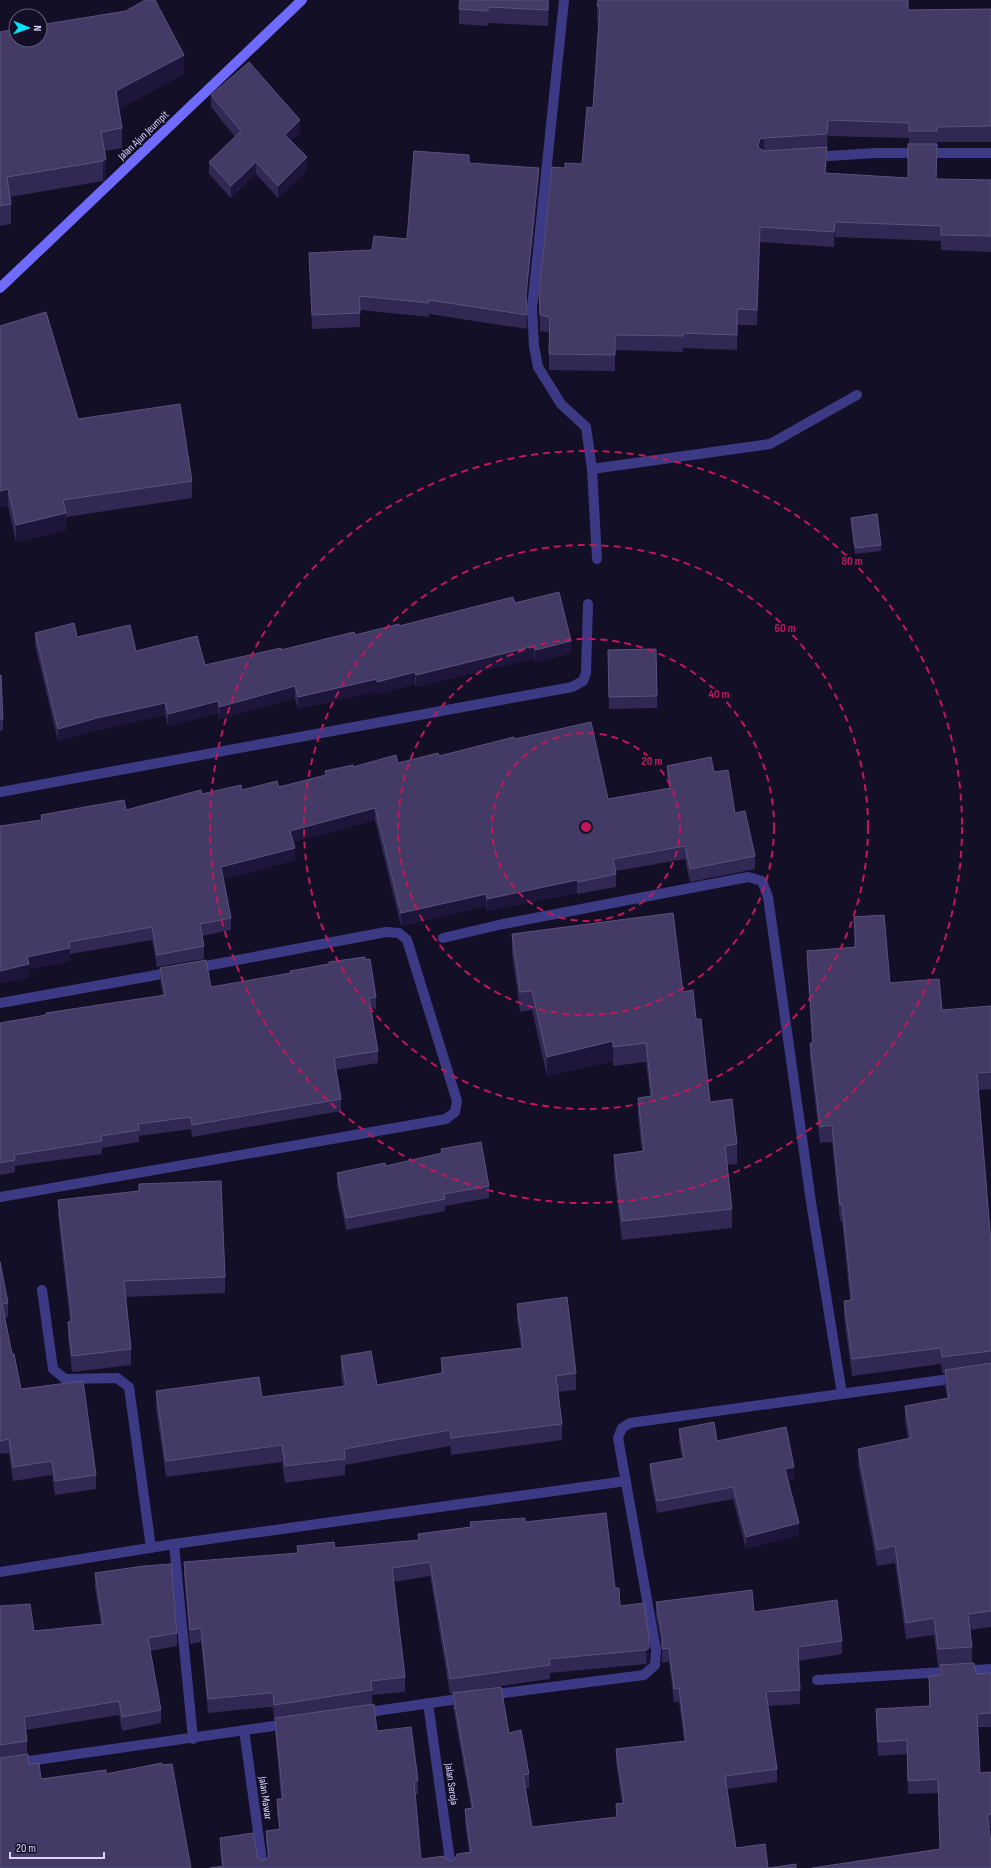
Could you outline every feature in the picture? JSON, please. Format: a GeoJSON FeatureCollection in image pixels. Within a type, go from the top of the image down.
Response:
{"type":"FeatureCollection","features":[{"type":"Feature","properties":{"kind":"street","name":"Jalan Ajun Jeumpit"},"geometry":{"type":"LineString","coordinates":[[0,288],[302,0]]}},
{"type":"Feature","properties":{"kind":"street"},"geometry":{"type":"LineString","coordinates":[[564,0],[532,308],[534,346],[538,367],[561,404],[586,427],[592,469],[597,559]]}},
{"type":"Feature","properties":{"kind":"street"},"geometry":{"type":"LineString","coordinates":[[804,158],[875,153],[991,153]]}},
{"type":"Feature","properties":{"kind":"street"},"geometry":{"type":"LineString","coordinates":[[592,469],[770,444],[857,395]]}},
{"type":"Feature","properties":{"kind":"street"},"geometry":{"type":"LineString","coordinates":[[0,792],[572,687],[583,681],[586,673],[588,604]]}},
{"type":"Feature","properties":{"kind":"street"},"geometry":{"type":"LineString","coordinates":[[443,938],[503,924],[748,877],[762,881],[768,897],[811,1202],[842,1394]]}},
{"type":"Feature","properties":{"kind":"street"},"geometry":{"type":"LineString","coordinates":[[0,1003],[386,932],[399,933],[407,940],[457,1101],[455,1112],[446,1119],[0,1197]]}},
{"type":"Feature","properties":{"kind":"street"},"geometry":{"type":"LineString","coordinates":[[42,1290],[53,1369],[65,1378],[117,1378],[129,1387],[151,1548]]}},
{"type":"Feature","properties":{"kind":"street"},"geometry":{"type":"LineString","coordinates":[[352,1714],[644,1675],[655,1665],[656,1650],[618,1438],[622,1428],[630,1423],[968,1376]]}},
{"type":"Feature","properties":{"kind":"street"},"geometry":{"type":"LineString","coordinates":[[0,1572],[174,1544],[626,1481]]}},
{"type":"Feature","properties":{"kind":"street"},"geometry":{"type":"LineString","coordinates":[[174,1544],[193,1739]]}},
{"type":"Feature","properties":{"kind":"street"},"geometry":{"type":"LineString","coordinates":[[817,1680],[991,1669]]}},
{"type":"Feature","properties":{"kind":"street","name":"Jalan Seroja"},"geometry":{"type":"LineString","coordinates":[[428,1703],[451,1868]]}},
{"type":"Feature","properties":{"kind":"street"},"geometry":{"type":"LineString","coordinates":[[0,1766],[193,1739],[298,1722]]}},
{"type":"Feature","properties":{"kind":"street","name":"Jalan Mawar"},"geometry":{"type":"LineString","coordinates":[[244,1730],[263,1868]]}},
{"type":"Feature","properties":{"kind":"building"},"geometry":{"type":"Polygon","coordinates":[[[145,0],[155,0],[184,55],[116,91],[122,128],[101,132],[106,159],[103,161],[7,177],[11,204],[0,206],[0,32],[8,30],[8,48],[48,48],[48,24],[126,11],[145,0]]]}},
{"type":"Feature","properties":{"kind":"building"},"geometry":{"type":"Polygon","coordinates":[[[460,0],[548,0],[548,10],[488,7],[488,11],[459,9],[460,0]]]}},
{"type":"Feature","properties":{"kind":"building"},"geometry":{"type":"Polygon","coordinates":[[[598,0],[908,0],[908,10],[991,9],[991,126],[937,127],[937,131],[909,131],[909,123],[828,120],[827,134],[764,138],[760,139],[758,145],[759,148],[764,151],[827,147],[825,173],[908,178],[908,144],[937,144],[936,179],[991,180],[991,236],[941,235],[941,226],[835,222],[834,232],[760,227],[757,310],[737,309],[737,335],[683,333],[683,336],[615,335],[615,355],[549,354],[550,317],[540,315],[539,293],[552,167],[565,168],[565,163],[582,164],[587,107],[593,108],[600,6],[597,6],[598,0]]]}},
{"type":"Feature","properties":{"kind":"building"},"geometry":{"type":"Polygon","coordinates":[[[249,62],[300,120],[285,135],[307,157],[278,186],[256,162],[231,186],[209,162],[241,131],[211,95],[249,62]]]}},
{"type":"Feature","properties":{"kind":"building"},"geometry":{"type":"Polygon","coordinates":[[[414,151],[469,155],[469,163],[539,168],[526,294],[527,315],[429,300],[429,303],[359,296],[360,313],[312,315],[309,253],[372,250],[374,236],[407,239],[414,151]]]}},
{"type":"Feature","properties":{"kind":"building"},"geometry":{"type":"Polygon","coordinates":[[[46,312],[78,419],[180,404],[192,481],[63,500],[66,513],[16,525],[8,489],[0,491],[0,326],[46,312]]]}},
{"type":"Feature","properties":{"kind":"building"},"geometry":{"type":"Polygon","coordinates":[[[877,514],[881,545],[855,548],[851,518],[877,514]]]}},
{"type":"Feature","properties":{"kind":"building"},"geometry":{"type":"Polygon","coordinates":[[[559,592],[571,641],[535,650],[534,646],[416,675],[415,672],[377,682],[377,679],[298,697],[295,686],[219,707],[218,701],[168,714],[165,703],[97,718],[58,729],[35,633],[74,623],[77,637],[130,625],[136,651],[197,636],[205,665],[281,648],[281,650],[354,632],[355,635],[399,624],[399,626],[513,597],[515,603],[559,592]]]}},
{"type":"Feature","properties":{"kind":"building"},"geometry":{"type":"Polygon","coordinates":[[[656,649],[657,696],[609,697],[608,650],[656,649]]]}},
{"type":"Feature","properties":{"kind":"building"},"geometry":{"type":"Polygon","coordinates":[[[1,675],[3,719],[0,719],[1,675]]]}},
{"type":"Feature","properties":{"kind":"building"},"geometry":{"type":"Polygon","coordinates":[[[591,722],[608,799],[671,788],[667,766],[711,757],[714,772],[728,770],[735,813],[745,811],[755,856],[690,869],[685,846],[613,859],[616,874],[578,882],[577,880],[487,899],[486,894],[401,913],[375,808],[290,831],[295,848],[221,867],[231,918],[200,924],[204,946],[157,955],[152,927],[69,942],[70,948],[27,957],[29,964],[0,971],[0,826],[42,820],[41,815],[124,800],[126,810],[201,790],[202,794],[241,785],[242,790],[277,781],[279,787],[326,775],[325,771],[353,765],[353,767],[396,755],[398,763],[438,753],[439,756],[514,737],[515,739],[591,722]]]}},
{"type":"Feature","properties":{"kind":"building"},"geometry":{"type":"Polygon","coordinates":[[[673,913],[683,992],[693,990],[696,1019],[701,1019],[710,1102],[732,1099],[737,1144],[725,1146],[732,1209],[622,1221],[614,1155],[644,1151],[638,1098],[652,1096],[646,1043],[613,1047],[613,1041],[547,1057],[532,991],[520,992],[512,934],[673,913]]]}},
{"type":"Feature","properties":{"kind":"building"},"geometry":{"type":"Polygon","coordinates":[[[884,915],[890,983],[939,979],[942,1010],[991,1006],[991,1072],[977,1073],[991,1243],[991,1351],[942,1357],[941,1348],[852,1359],[844,1301],[852,1300],[832,1125],[820,1127],[810,1043],[813,1043],[807,951],[856,947],[854,917],[884,915]]]}},
{"type":"Feature","properties":{"kind":"building"},"geometry":{"type":"Polygon","coordinates":[[[365,957],[365,960],[370,959],[376,997],[369,998],[378,1051],[334,1058],[341,1099],[192,1125],[191,1117],[138,1124],[139,1130],[101,1136],[102,1141],[14,1155],[15,1160],[0,1163],[0,1023],[46,1015],[46,1013],[165,995],[160,968],[206,960],[211,987],[291,973],[290,971],[329,964],[329,962],[365,957]]]}},
{"type":"Feature","properties":{"kind":"building"},"geometry":{"type":"Polygon","coordinates":[[[481,1142],[489,1186],[444,1194],[445,1199],[346,1218],[337,1173],[385,1163],[386,1166],[442,1153],[441,1149],[481,1142]]]}},
{"type":"Feature","properties":{"kind":"building"},"geometry":{"type":"Polygon","coordinates":[[[221,1181],[225,1277],[124,1281],[131,1349],[72,1356],[68,1322],[72,1321],[58,1200],[139,1191],[139,1184],[221,1181]]]}},
{"type":"Feature","properties":{"kind":"building"},"geometry":{"type":"Polygon","coordinates":[[[0,1262],[8,1303],[2,1304],[21,1389],[83,1381],[96,1475],[55,1481],[52,1461],[13,1467],[9,1439],[0,1441],[0,1262]]]}},
{"type":"Feature","properties":{"kind":"building"},"geometry":{"type":"Polygon","coordinates":[[[567,1297],[576,1373],[556,1376],[562,1424],[451,1438],[450,1430],[344,1449],[345,1459],[285,1466],[282,1445],[166,1461],[156,1391],[259,1377],[262,1397],[346,1386],[341,1356],[371,1351],[377,1385],[443,1373],[441,1358],[523,1348],[517,1304],[567,1297]]]}},
{"type":"Feature","properties":{"kind":"building"},"geometry":{"type":"Polygon","coordinates":[[[991,1363],[991,1611],[968,1614],[972,1647],[938,1649],[934,1618],[906,1623],[895,1546],[877,1550],[858,1449],[911,1438],[905,1406],[949,1398],[945,1370],[991,1363]]]}},
{"type":"Feature","properties":{"kind":"building"},"geometry":{"type":"Polygon","coordinates":[[[714,1422],[717,1441],[786,1427],[794,1467],[785,1469],[799,1523],[746,1537],[733,1487],[657,1501],[650,1464],[684,1458],[679,1429],[714,1422]]]}},
{"type":"Feature","properties":{"kind":"building"},"geometry":{"type":"Polygon","coordinates":[[[606,1513],[615,1588],[619,1588],[620,1606],[644,1603],[649,1636],[649,1648],[646,1650],[549,1659],[550,1665],[450,1679],[430,1562],[392,1568],[405,1677],[371,1681],[372,1690],[274,1705],[273,1694],[269,1693],[208,1699],[201,1628],[190,1630],[184,1562],[298,1553],[297,1546],[334,1542],[335,1548],[419,1540],[418,1534],[471,1527],[470,1522],[525,1518],[525,1522],[606,1513]]]}},
{"type":"Feature","properties":{"kind":"building"},"geometry":{"type":"Polygon","coordinates":[[[171,1564],[177,1633],[148,1638],[161,1710],[122,1717],[119,1701],[24,1717],[27,1741],[0,1745],[0,1606],[30,1604],[34,1631],[103,1624],[95,1573],[171,1564]]]}},
{"type":"Feature","properties":{"kind":"building"},"geometry":{"type":"Polygon","coordinates":[[[752,1590],[754,1612],[837,1600],[842,1641],[798,1647],[800,1690],[766,1692],[777,1769],[725,1776],[736,1848],[765,1844],[768,1868],[210,1868],[223,1866],[220,1838],[253,1833],[258,1858],[263,1861],[269,1857],[266,1831],[280,1829],[277,1799],[283,1799],[275,1718],[374,1704],[377,1731],[411,1727],[418,1780],[414,1781],[421,1859],[445,1856],[446,1859],[452,1861],[455,1859],[457,1854],[471,1852],[465,1809],[473,1808],[453,1693],[501,1687],[509,1733],[521,1730],[529,1774],[523,1775],[532,1827],[617,1817],[616,1804],[624,1803],[616,1749],[686,1741],[679,1688],[674,1689],[669,1648],[662,1649],[662,1635],[656,1602],[752,1590]]]}},
{"type":"Feature","properties":{"kind":"building"},"geometry":{"type":"Polygon","coordinates":[[[974,1663],[976,1674],[991,1673],[991,1713],[977,1714],[980,1773],[991,1772],[991,1814],[987,1815],[991,1842],[991,1868],[812,1868],[940,1849],[938,1779],[908,1781],[907,1740],[878,1742],[876,1709],[930,1706],[929,1676],[942,1675],[940,1665],[974,1663]]]}},
{"type":"Feature","properties":{"kind":"building"},"geometry":{"type":"Polygon","coordinates":[[[28,1754],[29,1764],[39,1763],[41,1779],[106,1770],[106,1774],[162,1763],[162,1765],[172,1764],[191,1868],[0,1868],[0,1758],[28,1754]]]}},
{"type":"Feature","properties":{"kind":"building"},"geometry":{"type":"Polygon","coordinates":[[[796,1864],[796,1868],[768,1868],[796,1864]]]}}]}
